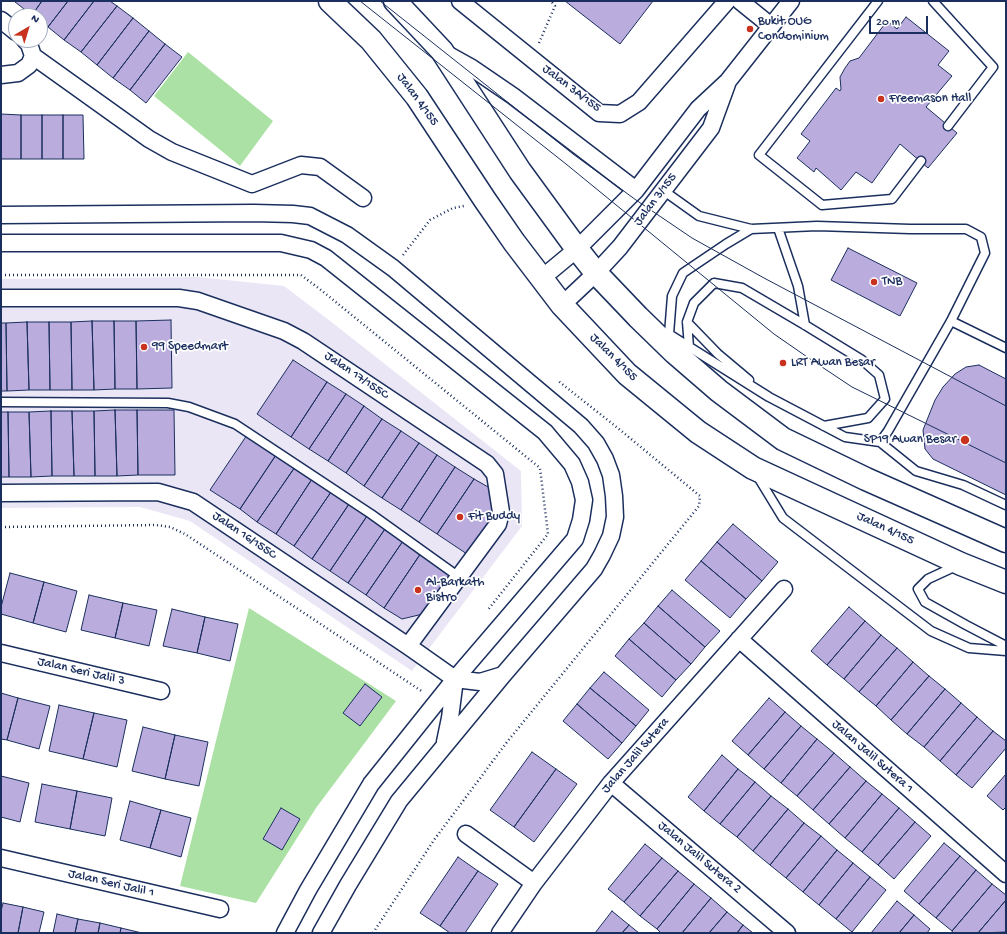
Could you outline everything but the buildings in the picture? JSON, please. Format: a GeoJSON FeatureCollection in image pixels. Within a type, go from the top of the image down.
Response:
{"type":"FeatureCollection","features":[{"type":"Feature","properties":{"kind":"street","name":"Jalan 4/155"},"geometry":{"type":"LineString","coordinates":[[330,1],[372,40],[412,92],[514,242],[562,305],[627,374],[698,432],[753,468],[961,564],[1006,582]]}},
{"type":"Feature","properties":{"kind":"street"},"geometry":{"type":"LineString","coordinates":[[395,1],[442,51],[520,171],[596,273],[638,317],[677,345],[719,391],[783,439],[866,479],[1006,541]]}},
{"type":"Feature","properties":{"kind":"street","name":"Jalan 3A/155"},"geometry":{"type":"LineString","coordinates":[[460,1],[600,113],[620,114],[639,102],[727,1]]}},
{"type":"Feature","properties":{"kind":"street"},"geometry":{"type":"LineString","coordinates":[[740,1],[771,26]]}},
{"type":"Feature","properties":{"kind":"street","name":"Jalan 3/155"},"geometry":{"type":"LineString","coordinates":[[542,278],[577,249],[636,190],[698,109],[728,81],[787,3]]}},
{"type":"Feature","properties":{"kind":"street"},"geometry":{"type":"LineString","coordinates":[[30,48],[31,60],[149,139],[172,152],[252,184],[301,165],[320,167],[363,198]]}},
{"type":"Feature","properties":{"kind":"street"},"geometry":{"type":"LineString","coordinates":[[442,51],[472,68],[514,96],[636,190]]}},
{"type":"Feature","properties":{"kind":"street"},"geometry":{"type":"LineString","coordinates":[[1,75],[18,73],[31,60]]}},
{"type":"Feature","properties":{"kind":"street","name":"Jalan 3/155"},"geometry":{"type":"LineString","coordinates":[[562,305],[596,273],[620,247],[711,128],[728,81]]}},
{"type":"Feature","properties":{"kind":"street"},"geometry":{"type":"LineString","coordinates":[[1,216],[254,213],[310,216],[347,234],[393,268],[581,426],[596,443],[605,458],[611,475],[615,517],[611,536],[594,569],[503,675],[399,801],[321,933]]}},
{"type":"Feature","properties":{"kind":"street"},"geometry":{"type":"LineString","coordinates":[[1,243],[281,243],[311,250],[326,258],[545,432],[572,464],[580,482],[584,500],[581,520],[575,540],[455,679],[371,784],[308,890],[285,933]]}},
{"type":"Feature","properties":{"kind":"street","name":"Jalan 17/155C"},"geometry":{"type":"LineString","coordinates":[[1,298],[180,298],[198,300],[284,331],[303,341],[487,464],[495,474],[501,512],[498,524],[408,646]]}},
{"type":"Feature","properties":{"kind":"street","name":"Jalan 16/155C"},"geometry":{"type":"LineString","coordinates":[[1,493],[158,492],[193,502],[455,679]]}},
{"type":"Feature","properties":{"kind":"street","name":"Jalan Jalil Sutera"},"geometry":{"type":"LineString","coordinates":[[500,933],[534,883],[612,783],[784,588]]}},
{"type":"Feature","properties":{"kind":"street","name":"Jalan Jalil Sutera 1"},"geometry":{"type":"LineString","coordinates":[[738,639],[1006,874]]}},
{"type":"Feature","properties":{"kind":"street","name":"Jalan Seri Jalil 3"},"geometry":{"type":"LineString","coordinates":[[1,653],[161,691]]}},
{"type":"Feature","properties":{"kind":"street"},"geometry":{"type":"LineString","coordinates":[[455,679],[480,682],[503,675]]}},
{"type":"Feature","properties":{"kind":"street"},"geometry":{"type":"LineString","coordinates":[[444,746],[450,718],[455,679]]}},
{"type":"Feature","properties":{"kind":"street","name":"Jalan Jalil Sutera 2"},"geometry":{"type":"LineString","coordinates":[[612,783],[787,933]]}},
{"type":"Feature","properties":{"kind":"street"},"geometry":{"type":"LineString","coordinates":[[466,834],[534,883]]}},
{"type":"Feature","properties":{"kind":"street","name":"Jalan Seri Jalil 1"},"geometry":{"type":"LineString","coordinates":[[1,858],[220,909]]}},
{"type":"Feature","properties":{"kind":"lane"},"geometry":{"type":"LineString","coordinates":[[878,1],[759,155],[822,205],[892,199],[921,161]]}},
{"type":"Feature","properties":{"kind":"lane"},"geometry":{"type":"LineString","coordinates":[[933,1],[993,67],[948,126]]}},
{"type":"Feature","properties":{"kind":"lane"},"geometry":{"type":"LineString","coordinates":[[664,191],[699,216],[751,229],[817,226],[966,229],[981,237],[985,253],[950,321],[880,442]]}},
{"type":"Feature","properties":{"kind":"lane"},"geometry":{"type":"LineString","coordinates":[[778,228],[798,286],[805,325]]}},
{"type":"Feature","properties":{"kind":"lane"},"geometry":{"type":"LineString","coordinates":[[677,345],[672,296],[683,273],[751,229]]}},
{"type":"Feature","properties":{"kind":"lane"},"geometry":{"type":"LineString","coordinates":[[677,345],[694,303],[714,283],[742,288],[862,360],[878,375],[885,400],[868,418],[824,426]]}},
{"type":"Feature","properties":{"kind":"lane"},"geometry":{"type":"LineString","coordinates":[[950,321],[1006,348]]}},
{"type":"Feature","properties":{"kind":"lane"},"geometry":{"type":"LineString","coordinates":[[687,322],[718,354],[769,397]]}},
{"type":"Feature","properties":{"kind":"lane"},"geometry":{"type":"LineString","coordinates":[[677,345],[769,397],[845,437],[880,442],[916,471],[963,486],[1006,505]]}},
{"type":"Feature","properties":{"kind":"lane"},"geometry":{"type":"LineString","coordinates":[[1,402],[168,403],[189,407],[235,424],[371,514],[459,577]]}},
{"type":"Feature","properties":{"kind":"lane"},"geometry":{"type":"LineString","coordinates":[[753,468],[784,518],[930,631],[969,648],[1006,651]]}},
{"type":"Feature","properties":{"kind":"lane"},"geometry":{"type":"LineString","coordinates":[[961,564],[928,579],[918,589],[925,602],[1006,646]]}},
{"type":"Feature","properties":{"kind":"path"},"geometry":{"type":"LineString","coordinates":[[539,44],[555,6],[551,1]]}},
{"type":"Feature","properties":{"kind":"path"},"geometry":{"type":"LineString","coordinates":[[393,268],[430,220],[453,208],[485,200]]}},
{"type":"Feature","properties":{"kind":"path"},"geometry":{"type":"LineString","coordinates":[[373,933],[434,840],[507,742],[699,506],[700,496],[557,380]]}},
{"type":"Feature","properties":{"kind":"path"},"geometry":{"type":"LineString","coordinates":[[1,527],[156,525],[170,527],[184,534],[423,692]]}},
{"type":"Feature","properties":{"kind":"shaded area"},"geometry":{"type":"Polygon","coordinates":[[[198,277],[284,286],[521,471],[522,526],[412,671],[190,521],[140,507],[1,508],[1,279],[198,277]]]}},
{"type":"Feature","properties":{"kind":"green space"},"geometry":{"type":"Polygon","coordinates":[[[188,52],[273,121],[240,166],[154,96],[188,52]]]}},
{"type":"Feature","properties":{"kind":"green space"},"geometry":{"type":"Polygon","coordinates":[[[249,608],[396,701],[316,808],[256,903],[180,886],[249,608]]]}},
{"type":"Feature","properties":{"kind":"tram line"},"geometry":{"type":"LineString","coordinates":[[360,1],[566,164],[774,334],[852,387],[1006,463]]}},
{"type":"Feature","properties":{"kind":"tram line"},"geometry":{"type":"LineString","coordinates":[[380,1],[573,154],[636,200],[692,238],[764,278],[1006,406]]}},
{"type":"Feature","properties":{"kind":"place","name":"Bukit OUG Condominium"},"geometry":{"type":"Point","coordinates":[750,29]}},
{"type":"Feature","properties":{"kind":"place","name":"Freemason Hall"},"geometry":{"type":"Point","coordinates":[881,99]}},
{"type":"Feature","properties":{"kind":"place","name":"TNB"},"geometry":{"type":"Point","coordinates":[874,282]}},
{"type":"Feature","properties":{"kind":"place","name":"99 Speedmart"},"geometry":{"type":"Point","coordinates":[144,347]}},
{"type":"Feature","properties":{"kind":"place","name":"LRT Awan Besar"},"geometry":{"type":"Point","coordinates":[783,363]}},
{"type":"Feature","properties":{"kind":"place","name":"SP19 Awan Besar"},"geometry":{"type":"Point","coordinates":[965,440]}},
{"type":"Feature","properties":{"kind":"place","name":"Fit Buddy"},"geometry":{"type":"Point","coordinates":[460,517]}},
{"type":"Feature","properties":{"kind":"place","name":"Al-Barkath Bistro"},"geometry":{"type":"Point","coordinates":[418,590]}}]}
